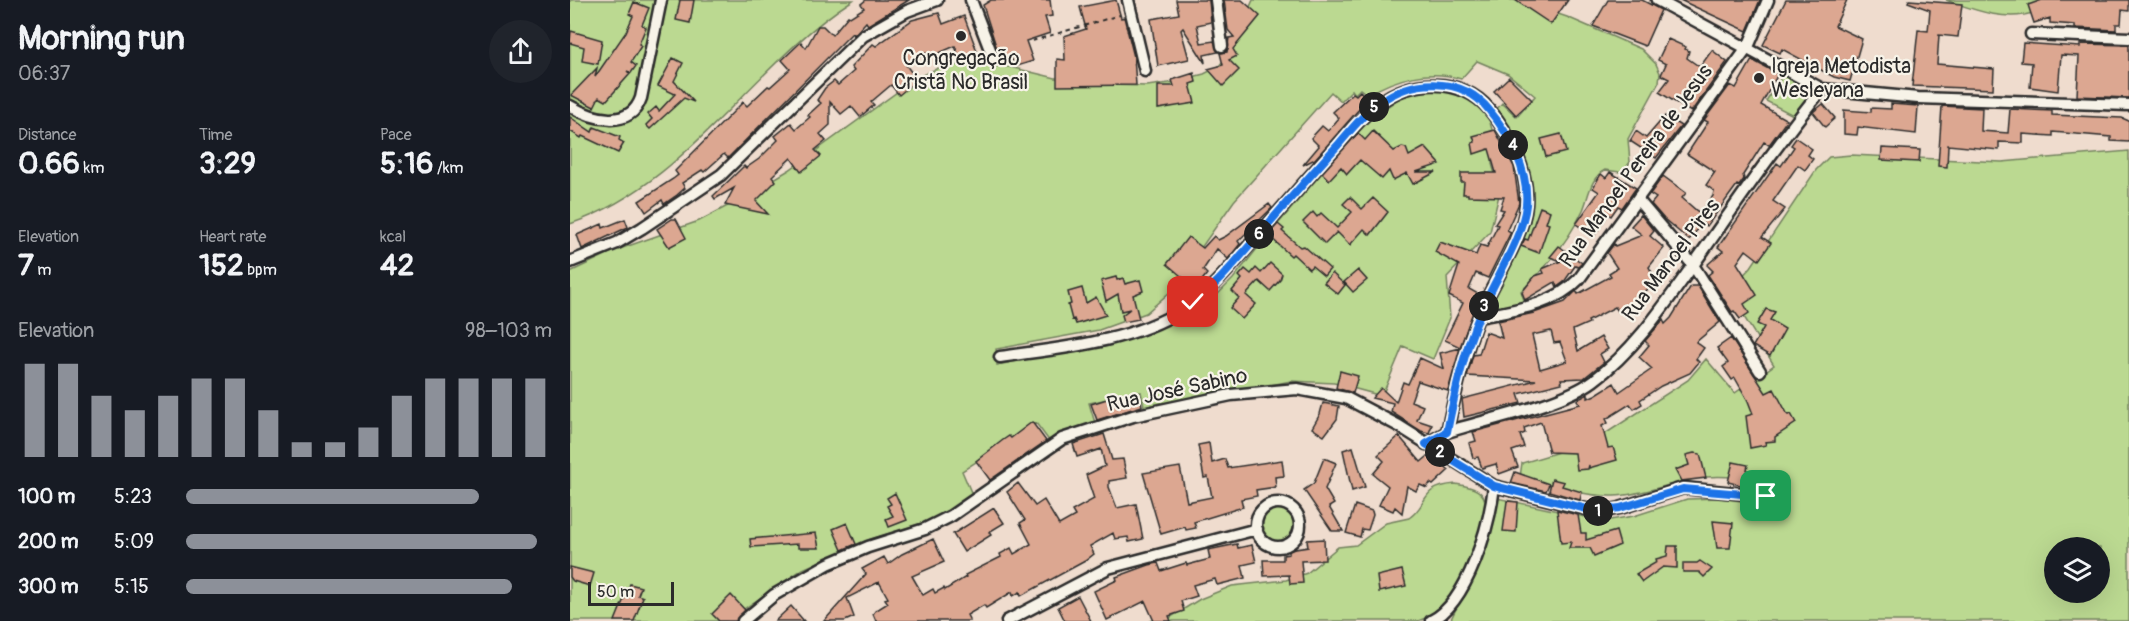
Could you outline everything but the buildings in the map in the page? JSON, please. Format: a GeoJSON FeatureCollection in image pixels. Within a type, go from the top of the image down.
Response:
{"type":"FeatureCollection","features":[{"type":"Feature","properties":{"kind":"street"},"geometry":{"type":"LineString","coordinates":[[570,262],[617,243],[714,180],[741,158],[863,36],[907,11],[937,0]]}},
{"type":"Feature","properties":{"kind":"street"},"geometry":{"type":"LineString","coordinates":[[971,0],[994,60]]}},
{"type":"Feature","properties":{"kind":"street"},"geometry":{"type":"LineString","coordinates":[[1128,0],[1145,72]]}},
{"type":"Feature","properties":{"kind":"street"},"geometry":{"type":"LineString","coordinates":[[1216,0],[1222,46]]}},
{"type":"Feature","properties":{"kind":"street"},"geometry":{"type":"LineString","coordinates":[[1657,0],[1748,47],[1822,89],[1918,98],[2129,105]]}},
{"type":"Feature","properties":{"kind":"street","name":"Rua Manoel Pereira de Jesus"},"geometry":{"type":"LineString","coordinates":[[1479,317],[1531,306],[1568,289],[1588,269],[1748,47],[1768,0]]}},
{"type":"Feature","properties":{"kind":"street"},"geometry":{"type":"LineString","coordinates":[[570,105],[602,118],[617,119],[635,109],[640,98],[659,1]]}},
{"type":"Feature","properties":{"kind":"street"},"geometry":{"type":"LineString","coordinates":[[2031,34],[2129,38]]}},
{"type":"Feature","properties":{"kind":"street"},"geometry":{"type":"LineString","coordinates":[[1000,357],[1102,340],[1141,328],[1183,309],[1206,292],[1230,268],[1324,160],[1379,103],[1414,88],[1433,85],[1458,87],[1473,94],[1487,107],[1511,142],[1524,182],[1526,205],[1522,222],[1479,317],[1462,368],[1447,432]]}},
{"type":"Feature","properties":{"kind":"street","name":"Rua Manoel Pires"},"geometry":{"type":"LineString","coordinates":[[1426,444],[1447,432],[1566,395],[1593,381],[1646,328],[1667,303],[1795,121],[1822,89]]}},
{"type":"Feature","properties":{"kind":"street"},"geometry":{"type":"LineString","coordinates":[[1638,200],[1693,265],[1760,371]]}},
{"type":"Feature","properties":{"kind":"street","name":"Rua José Sabino"},"geometry":{"type":"LineString","coordinates":[[751,618],[774,595],[828,564],[868,547],[925,529],[951,516],[1049,446],[1082,432],[1133,416],[1231,395],[1296,389],[1346,398],[1370,409],[1494,486],[1595,511],[1620,508],[1683,489],[1766,496]]}},
{"type":"Feature","properties":{"kind":"street"},"geometry":{"type":"LineString","coordinates":[[1431,621],[1444,613],[1465,582],[1488,521],[1494,486]]}},
{"type":"Feature","properties":{"kind":"street"},"geometry":{"type":"LineString","coordinates":[[1274,504],[1291,507],[1300,520],[1298,536],[1282,547],[1267,544],[1257,529],[1259,514],[1274,504]]}},
{"type":"Feature","properties":{"kind":"street"},"geometry":{"type":"LineString","coordinates":[[1007,621],[1108,568],[1257,529]]}},
{"type":"Feature","properties":{"kind":"path"},"geometry":{"type":"LineString","coordinates":[[1032,41],[1131,11]]}},
{"type":"Feature","properties":{"kind":"green space"},"geometry":{"type":"Polygon","coordinates":[[[570,0],[853,0],[816,27],[782,57],[685,153],[650,181],[612,206],[570,224],[570,0]]]}},
{"type":"Feature","properties":{"kind":"green space"},"geometry":{"type":"Polygon","coordinates":[[[1253,0],[1516,0],[1567,17],[1641,49],[1656,64],[1660,73],[1659,82],[1628,139],[1630,162],[1620,172],[1605,170],[1596,178],[1583,210],[1564,243],[1521,291],[1525,303],[1488,311],[1529,224],[1533,199],[1529,171],[1519,145],[1496,110],[1502,103],[1517,117],[1535,96],[1508,74],[1477,61],[1461,79],[1437,75],[1413,77],[1390,84],[1368,95],[1360,89],[1355,94],[1352,90],[1341,101],[1331,92],[1234,201],[1170,292],[1146,313],[1099,330],[996,349],[997,365],[1110,343],[1196,311],[1209,303],[1233,279],[1366,122],[1401,97],[1441,88],[1469,96],[1489,119],[1495,140],[1492,164],[1500,191],[1490,232],[1447,277],[1450,318],[1433,359],[1403,346],[1382,396],[1334,383],[1291,381],[1145,410],[1141,392],[1089,403],[1095,423],[1050,442],[1036,423],[962,471],[973,497],[939,518],[868,540],[803,569],[726,621],[570,621],[570,272],[614,251],[699,221],[739,200],[789,170],[918,77],[943,66],[972,64],[1010,67],[1068,81],[1109,85],[1147,86],[1169,83],[1204,74],[1218,67],[1229,54],[1253,0]]]}},
{"type":"Feature","properties":{"kind":"green space"},"geometry":{"type":"Polygon","coordinates":[[[1946,0],[2049,0],[2037,11],[2013,16],[1989,14],[1946,0]]]}},
{"type":"Feature","properties":{"kind":"green space"},"geometry":{"type":"Polygon","coordinates":[[[1783,75],[1813,91],[1795,116],[1766,101],[1783,75]]]}},
{"type":"Feature","properties":{"kind":"green space"},"geometry":{"type":"Polygon","coordinates":[[[2129,151],[2129,621],[1450,621],[1464,593],[1497,498],[1604,521],[1634,516],[1687,499],[1720,498],[1772,505],[1776,485],[1735,478],[1704,477],[1634,494],[1602,496],[1520,477],[1522,463],[1579,446],[1608,432],[1688,380],[1706,359],[1735,393],[1774,365],[1728,291],[1751,267],[1816,170],[1829,157],[1851,155],[2002,162],[2129,151]]]}},
{"type":"Feature","properties":{"kind":"green space"},"geometry":{"type":"Polygon","coordinates":[[[1456,484],[1472,488],[1482,495],[1485,506],[1484,517],[1470,560],[1454,593],[1443,607],[1423,619],[1418,621],[1150,621],[1171,617],[1200,599],[1232,586],[1286,580],[1307,573],[1338,547],[1356,545],[1386,523],[1409,518],[1430,492],[1456,484]]]}},
{"type":"Feature","properties":{"kind":"green space"},"geometry":{"type":"Polygon","coordinates":[[[1278,505],[1292,511],[1298,525],[1292,539],[1278,545],[1264,539],[1258,525],[1264,511],[1278,505]]]}},
{"type":"Feature","properties":{"kind":"place","name":"Congregação Cristã No Brasil"},"geometry":{"type":"Point","coordinates":[961,36]}},
{"type":"Feature","properties":{"kind":"place","name":"Igreja Metodista Wesleyana"},"geometry":{"type":"Point","coordinates":[1759,78]}},
{"type":"Feature","properties":{"kind":"route"},"geometry":{"type":"LineString","coordinates":[[1193,302],[1230,268],[1324,160],[1379,103],[1393,95],[1425,85],[1458,87],[1473,94],[1487,107],[1511,142],[1524,182],[1526,205],[1517,235],[1479,317],[1462,368],[1447,432],[1426,444],[1494,486],[1595,511],[1620,508],[1683,489],[1702,488],[1766,496]]}}]}
